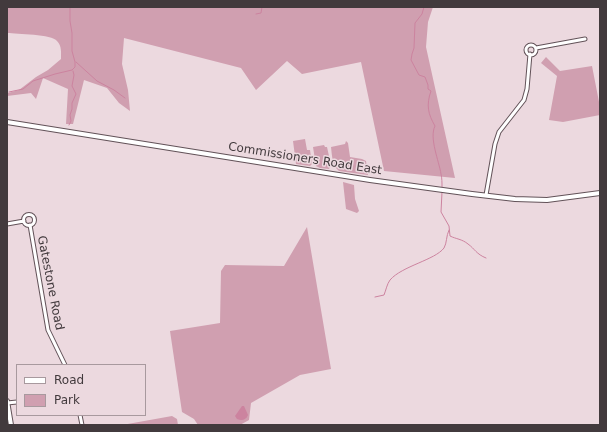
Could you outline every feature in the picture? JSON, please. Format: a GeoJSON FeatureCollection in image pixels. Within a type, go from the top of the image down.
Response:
{"type":"FeatureCollection","features":[{"type":"Feature","properties":{"kind":"main road","name":"Commissioners Road East"},"geometry":{"type":"LineString","coordinates":[[7,122],[370,180],[515,199],[547,200],[600,193]]}},
{"type":"Feature","properties":{"kind":"main road"},"geometry":{"type":"LineString","coordinates":[[7,403],[11,425]]}},
{"type":"Feature","properties":{"kind":"street"},"geometry":{"type":"LineString","coordinates":[[486,195],[498,134],[524,100],[527,89],[530,54],[526,50],[528,46],[532,45],[536,48],[585,39]]}},
{"type":"Feature","properties":{"kind":"street"},"geometry":{"type":"LineString","coordinates":[[530,54],[534,53],[536,48]]}},
{"type":"Feature","properties":{"kind":"street"},"geometry":{"type":"LineString","coordinates":[[26,216],[32,216],[34,221],[30,225],[25,224],[24,221],[26,216]]}},
{"type":"Feature","properties":{"kind":"street"},"geometry":{"type":"LineString","coordinates":[[7,224],[24,221]]}},
{"type":"Feature","properties":{"kind":"street","name":"Gatestone Road"},"geometry":{"type":"LineString","coordinates":[[30,225],[48,330],[65,364]]}},
{"type":"Feature","properties":{"kind":"green space"},"geometry":{"type":"Polygon","coordinates":[[[7,7],[433,7],[428,22],[426,47],[455,178],[384,171],[361,62],[302,74],[287,61],[256,90],[241,68],[124,38],[122,64],[128,90],[130,111],[119,103],[107,88],[84,80],[73,124],[66,124],[68,89],[43,78],[36,99],[31,93],[7,96],[8,93],[19,90],[61,59],[61,50],[57,41],[48,37],[7,33],[7,7]]]}},
{"type":"Feature","properties":{"kind":"green space"},"geometry":{"type":"Polygon","coordinates":[[[546,57],[560,71],[592,66],[600,107],[600,115],[563,122],[549,120],[557,76],[541,63],[546,57]]]}},
{"type":"Feature","properties":{"kind":"green space"},"geometry":{"type":"Polygon","coordinates":[[[305,139],[307,150],[310,150],[312,164],[310,166],[296,164],[293,141],[305,139]]]}},
{"type":"Feature","properties":{"kind":"green space"},"geometry":{"type":"Polygon","coordinates":[[[346,141],[348,143],[350,157],[366,161],[368,175],[339,171],[335,166],[331,147],[345,144],[346,141]]]}},
{"type":"Feature","properties":{"kind":"green space"},"geometry":{"type":"Polygon","coordinates":[[[324,145],[327,147],[331,165],[329,169],[316,166],[313,147],[324,145]]]}},
{"type":"Feature","properties":{"kind":"green space"},"geometry":{"type":"Polygon","coordinates":[[[343,182],[354,185],[355,199],[359,211],[357,213],[346,209],[343,182]]]}},
{"type":"Feature","properties":{"kind":"green space"},"geometry":{"type":"Polygon","coordinates":[[[307,227],[331,369],[300,375],[251,403],[249,420],[240,425],[198,425],[194,419],[182,412],[170,331],[220,323],[221,271],[225,265],[284,266],[307,227]]]}},
{"type":"Feature","properties":{"kind":"green space"},"geometry":{"type":"Polygon","coordinates":[[[172,416],[177,419],[178,425],[122,425],[172,416]]]}},
{"type":"Feature","properties":{"kind":"shaded area"},"geometry":{"type":"Polygon","coordinates":[[[242,406],[244,406],[248,415],[244,420],[237,419],[235,416],[242,406]]]}},
{"type":"Feature","properties":{"kind":"waterway"},"geometry":{"type":"LineString","coordinates":[[9,92],[23,89],[33,81],[72,70],[75,67],[72,51],[70,7]]}},
{"type":"Feature","properties":{"kind":"waterway"},"geometry":{"type":"LineString","coordinates":[[256,14],[261,13],[262,7]]}},
{"type":"Feature","properties":{"kind":"waterway"},"geometry":{"type":"LineString","coordinates":[[424,7],[422,14],[415,23],[414,48],[411,60],[419,75],[425,77],[428,89],[431,91],[428,109],[435,126],[433,137],[442,187]]}},
{"type":"Feature","properties":{"kind":"waterway"},"geometry":{"type":"LineString","coordinates":[[76,62],[97,81],[125,98]]}},
{"type":"Feature","properties":{"kind":"waterway"},"geometry":{"type":"LineString","coordinates":[[69,125],[71,121],[70,115],[72,103],[76,94],[72,86],[74,75],[73,71]]}},
{"type":"Feature","properties":{"kind":"waterway"},"geometry":{"type":"LineString","coordinates":[[442,192],[441,212],[449,226],[450,236],[466,242],[486,258]]}},
{"type":"Feature","properties":{"kind":"waterway"},"geometry":{"type":"LineString","coordinates":[[375,297],[384,295],[387,285],[395,275],[440,252],[445,246],[449,230]]}}]}
